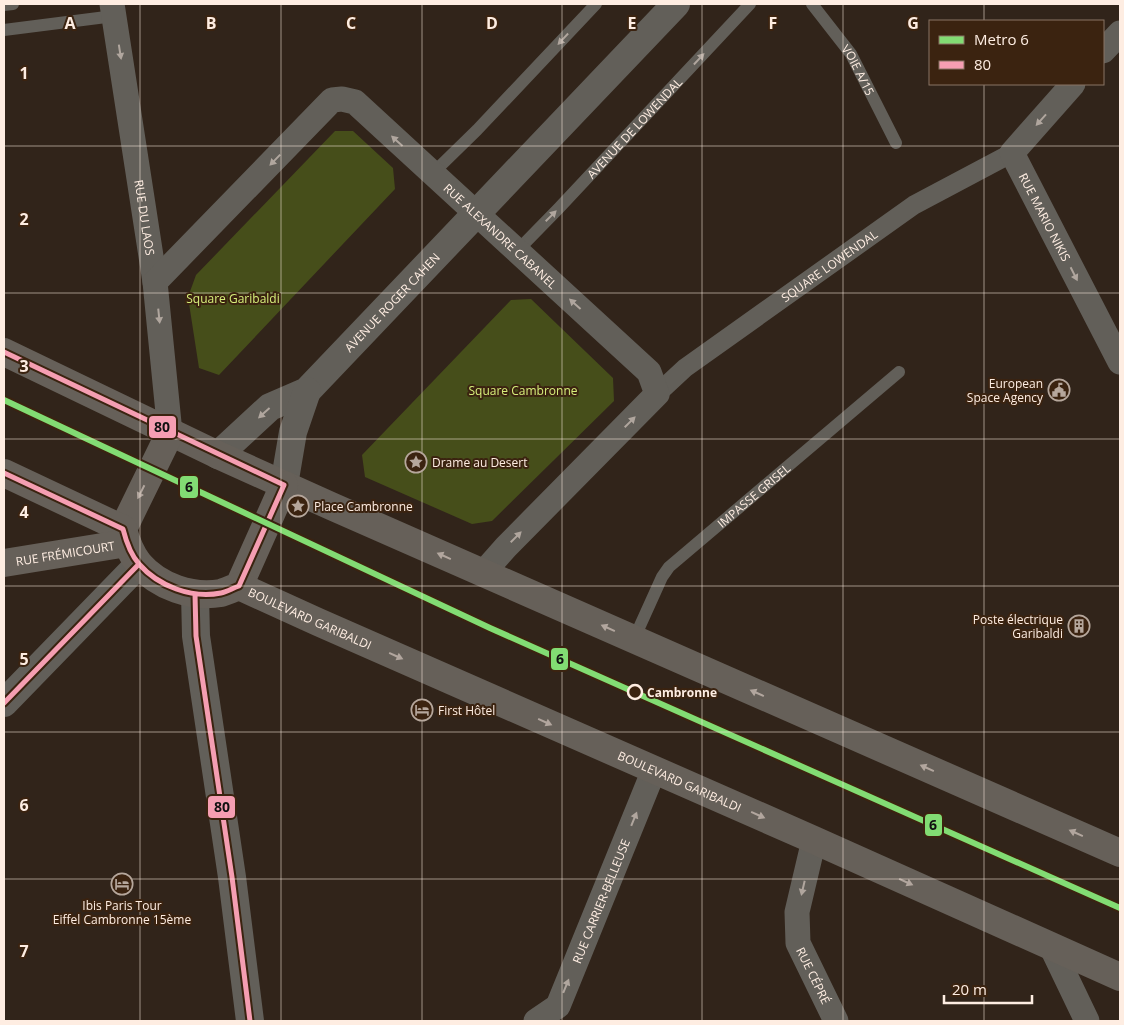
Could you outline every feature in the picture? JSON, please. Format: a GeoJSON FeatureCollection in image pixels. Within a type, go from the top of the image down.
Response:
{"type":"FeatureCollection","features":[{"type":"Feature","properties":{"kind":"main road"},"geometry":{"type":"LineString","coordinates":[[4,352],[170,433],[284,485],[1120,853]]}},
{"type":"Feature","properties":{"kind":"main road"},"geometry":{"type":"LineString","coordinates":[[130,545],[170,433]]}},
{"type":"Feature","properties":{"kind":"main road"},"geometry":{"type":"LineString","coordinates":[[4,473],[130,545],[164,584],[195,594],[221,592],[240,586],[284,485]]}},
{"type":"Feature","properties":{"kind":"main road","name":"RUE FRÉMICOURT"},"geometry":{"type":"LineString","coordinates":[[4,563],[130,545]]}},
{"type":"Feature","properties":{"kind":"main road","name":"BOULEVARD GARIBALDI"},"geometry":{"type":"LineString","coordinates":[[240,586],[1120,977]]}},
{"type":"Feature","properties":{"kind":"street"},"geometry":{"type":"LineString","coordinates":[[477,214],[676,4]]}},
{"type":"Feature","properties":{"kind":"street","name":"RUE DU LAOS"},"geometry":{"type":"LineString","coordinates":[[113,10],[155,282],[170,433]]}},
{"type":"Feature","properties":{"kind":"street"},"geometry":{"type":"LineString","coordinates":[[1104,50],[1120,33]]}},
{"type":"Feature","properties":{"kind":"street"},"geometry":{"type":"LineString","coordinates":[[1012,153],[1072,85]]}},
{"type":"Feature","properties":{"kind":"street","name":"RUE ALEXANDRE CABANEL"},"geometry":{"type":"LineString","coordinates":[[155,282],[332,100],[342,99],[355,102],[649,372],[657,394]]}},
{"type":"Feature","properties":{"kind":"street","name":"RUE MARIO NIKIS"},"geometry":{"type":"LineString","coordinates":[[1012,153],[1120,362]]}},
{"type":"Feature","properties":{"kind":"street","name":"SQUARE LOWENDAL"},"geometry":{"type":"LineString","coordinates":[[657,394],[686,368],[914,206],[1012,153]]}},
{"type":"Feature","properties":{"kind":"street","name":"AVENUE ROGER CAHEN"},"geometry":{"type":"LineString","coordinates":[[218,455],[270,408],[307,392],[477,214]]}},
{"type":"Feature","properties":{"kind":"street","name":"AVENUE ROGER CAHEN"},"geometry":{"type":"LineString","coordinates":[[284,485],[294,432],[307,392]]}},
{"type":"Feature","properties":{"kind":"street"},"geometry":{"type":"LineString","coordinates":[[483,573],[506,547],[657,394]]}},
{"type":"Feature","properties":{"kind":"street"},"geometry":{"type":"LineString","coordinates":[[4,704],[130,545]]}},
{"type":"Feature","properties":{"kind":"street"},"geometry":{"type":"LineString","coordinates":[[195,594],[196,636],[232,871],[250,1021]]}},
{"type":"Feature","properties":{"kind":"street","name":"RUE CARRIER-BELLEUSE"},"geometry":{"type":"LineString","coordinates":[[536,1021],[558,1006],[654,770]]}},
{"type":"Feature","properties":{"kind":"street","name":"RUE CÉPRÉ"},"geometry":{"type":"LineString","coordinates":[[814,840],[797,912],[798,943],[836,1021]]}},
{"type":"Feature","properties":{"kind":"street"},"geometry":{"type":"LineString","coordinates":[[1052,948],[1087,1021]]}},
{"type":"Feature","properties":{"kind":"lane"},"geometry":{"type":"LineString","coordinates":[[4,5],[13,4]]}},
{"type":"Feature","properties":{"kind":"lane"},"geometry":{"type":"LineString","coordinates":[[433,174],[596,4]]}},
{"type":"Feature","properties":{"kind":"lane","name":"AVENUE DE LOWENDAL"},"geometry":{"type":"LineString","coordinates":[[517,250],[559,208],[750,4]]}},
{"type":"Feature","properties":{"kind":"lane","name":"VOIE A/15"},"geometry":{"type":"LineString","coordinates":[[812,4],[851,54],[896,144]]}},
{"type":"Feature","properties":{"kind":"lane"},"geometry":{"type":"LineString","coordinates":[[4,30],[113,10]]}},
{"type":"Feature","properties":{"kind":"lane","name":"IMPASSE GRISEL"},"geometry":{"type":"LineString","coordinates":[[634,640],[662,578],[670,567],[899,372]]}},
{"type":"Feature","properties":{"kind":"green space","name":"Square Garibaldi"},"geometry":{"type":"Polygon","coordinates":[[[335,131],[353,131],[393,168],[395,189],[219,375],[199,368],[188,297],[196,275],[335,131]]]}},
{"type":"Feature","properties":{"kind":"green space","name":"Square Cambronne"},"geometry":{"type":"Polygon","coordinates":[[[531,299],[613,378],[614,401],[492,521],[472,524],[365,477],[362,455],[511,300],[531,299]]]}},
{"type":"Feature","properties":{"kind":"metro line","name":"6"},"geometry":{"type":"LineString","coordinates":[[4,400],[490,628],[1120,908]]}},
{"type":"Feature","properties":{"kind":"transit line","name":"80"},"geometry":{"type":"LineString","coordinates":[[4,352],[284,485],[239,586],[226,592],[199,594],[176,589],[147,572],[134,556],[127,543],[123,529],[4,473]]}},
{"type":"Feature","properties":{"kind":"transit line","name":"80"},"geometry":{"type":"LineString","coordinates":[[4,703],[139,564]]}},
{"type":"Feature","properties":{"kind":"transit line","name":"80"},"geometry":{"type":"LineString","coordinates":[[195,594],[196,636],[232,877],[250,1021]]}},
{"type":"Feature","properties":{"kind":"place","name":"European Space Agency"},"geometry":{"type":"Point","coordinates":[1059,390]}},
{"type":"Feature","properties":{"kind":"place","name":"Drame au Desert"},"geometry":{"type":"Point","coordinates":[416,462]}},
{"type":"Feature","properties":{"kind":"place","name":"Place Cambronne"},"geometry":{"type":"Point","coordinates":[298,506]}},
{"type":"Feature","properties":{"kind":"place","name":"Poste électrique Garibaldi"},"geometry":{"type":"Point","coordinates":[1079,626]}},
{"type":"Feature","properties":{"kind":"place","name":"Cambronne"},"geometry":{"type":"Point","coordinates":[635,692]}},
{"type":"Feature","properties":{"kind":"place","name":"First Hôtel"},"geometry":{"type":"Point","coordinates":[422,710]}},
{"type":"Feature","properties":{"kind":"place","name":"Ibis Paris Tour Eiffel Cambronne 15ème"},"geometry":{"type":"Point","coordinates":[122,884]}}]}
